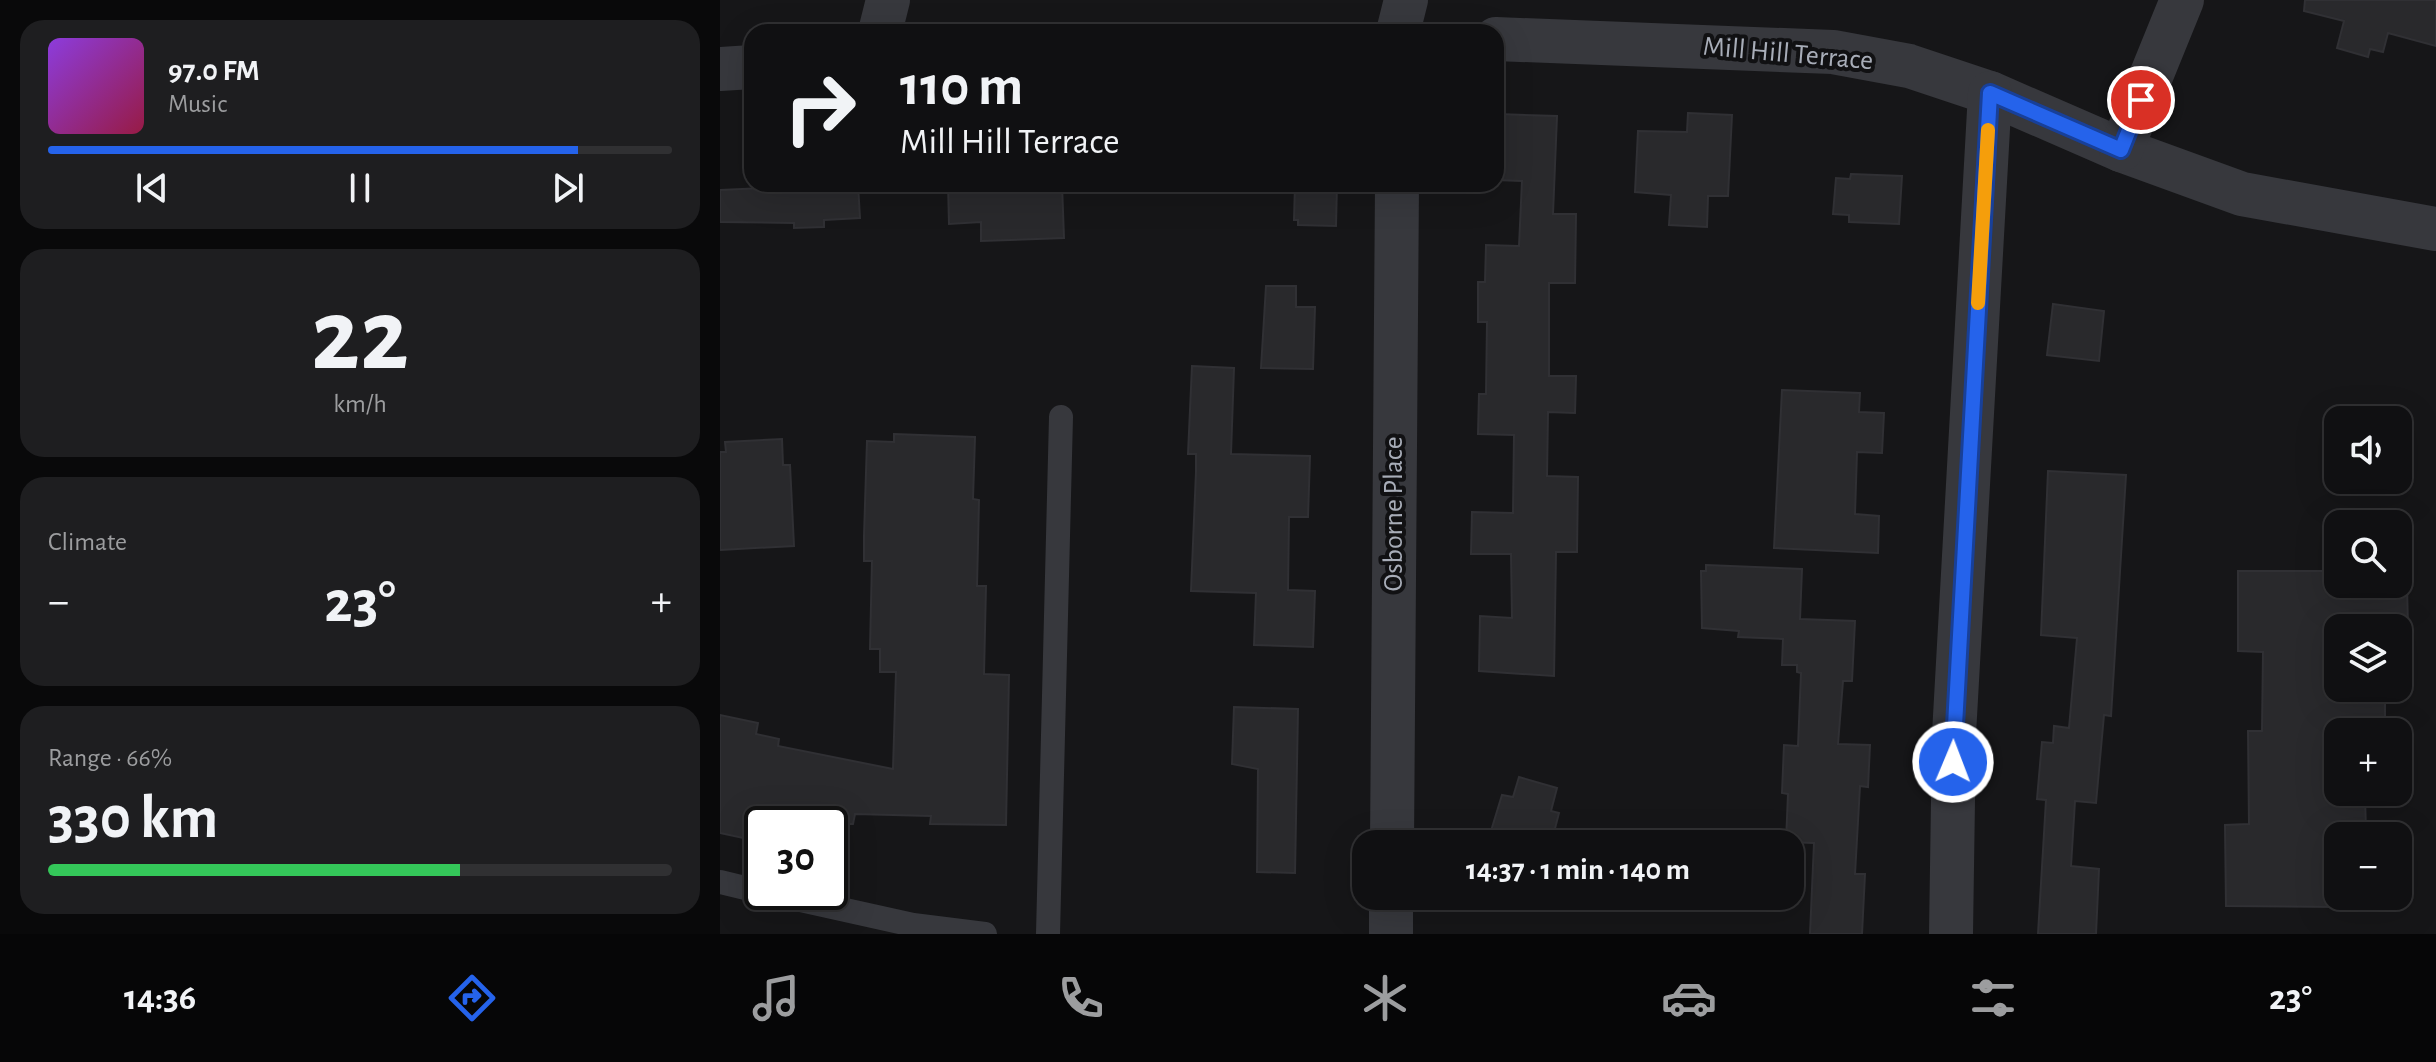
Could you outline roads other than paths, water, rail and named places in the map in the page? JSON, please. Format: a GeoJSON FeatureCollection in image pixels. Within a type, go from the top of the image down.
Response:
{"type":"FeatureCollection","features":[{"type":"Feature","properties":{"kind":"street"},"geometry":{"type":"LineString","coordinates":[[882,24],[888,0]]}},
{"type":"Feature","properties":{"kind":"street"},"geometry":{"type":"LineString","coordinates":[[1400,24],[1406,0]]}},
{"type":"Feature","properties":{"kind":"street"},"geometry":{"type":"LineString","coordinates":[[2121,150],[2182,0]]}},
{"type":"Feature","properties":{"kind":"street","name":"Mill Hill Terrace"},"geometry":{"type":"LineString","coordinates":[[1504,39],[1833,52],[1909,66],[1990,93],[2121,150],[2242,194],[2436,229]]}},
{"type":"Feature","properties":{"kind":"street"},"geometry":{"type":"LineString","coordinates":[[720,69],[744,68]]}},
{"type":"Feature","properties":{"kind":"street"},"geometry":{"type":"LineString","coordinates":[[1951,934],[1954,734],[1990,93]]}},
{"type":"Feature","properties":{"kind":"street","name":"Osborne Place"},"geometry":{"type":"LineString","coordinates":[[1392,830],[1397,192]]}},
{"type":"Feature","properties":{"kind":"street"},"geometry":{"type":"LineString","coordinates":[[1391,910],[1391,934]]}},
{"type":"Feature","properties":{"kind":"lane"},"geometry":{"type":"LineString","coordinates":[[1048,934],[1061,417]]}},
{"type":"Feature","properties":{"kind":"lane"},"geometry":{"type":"LineString","coordinates":[[720,882],[744,888]]}},
{"type":"Feature","properties":{"kind":"lane"},"geometry":{"type":"LineString","coordinates":[[845,910],[913,925],[985,934]]}}]}
